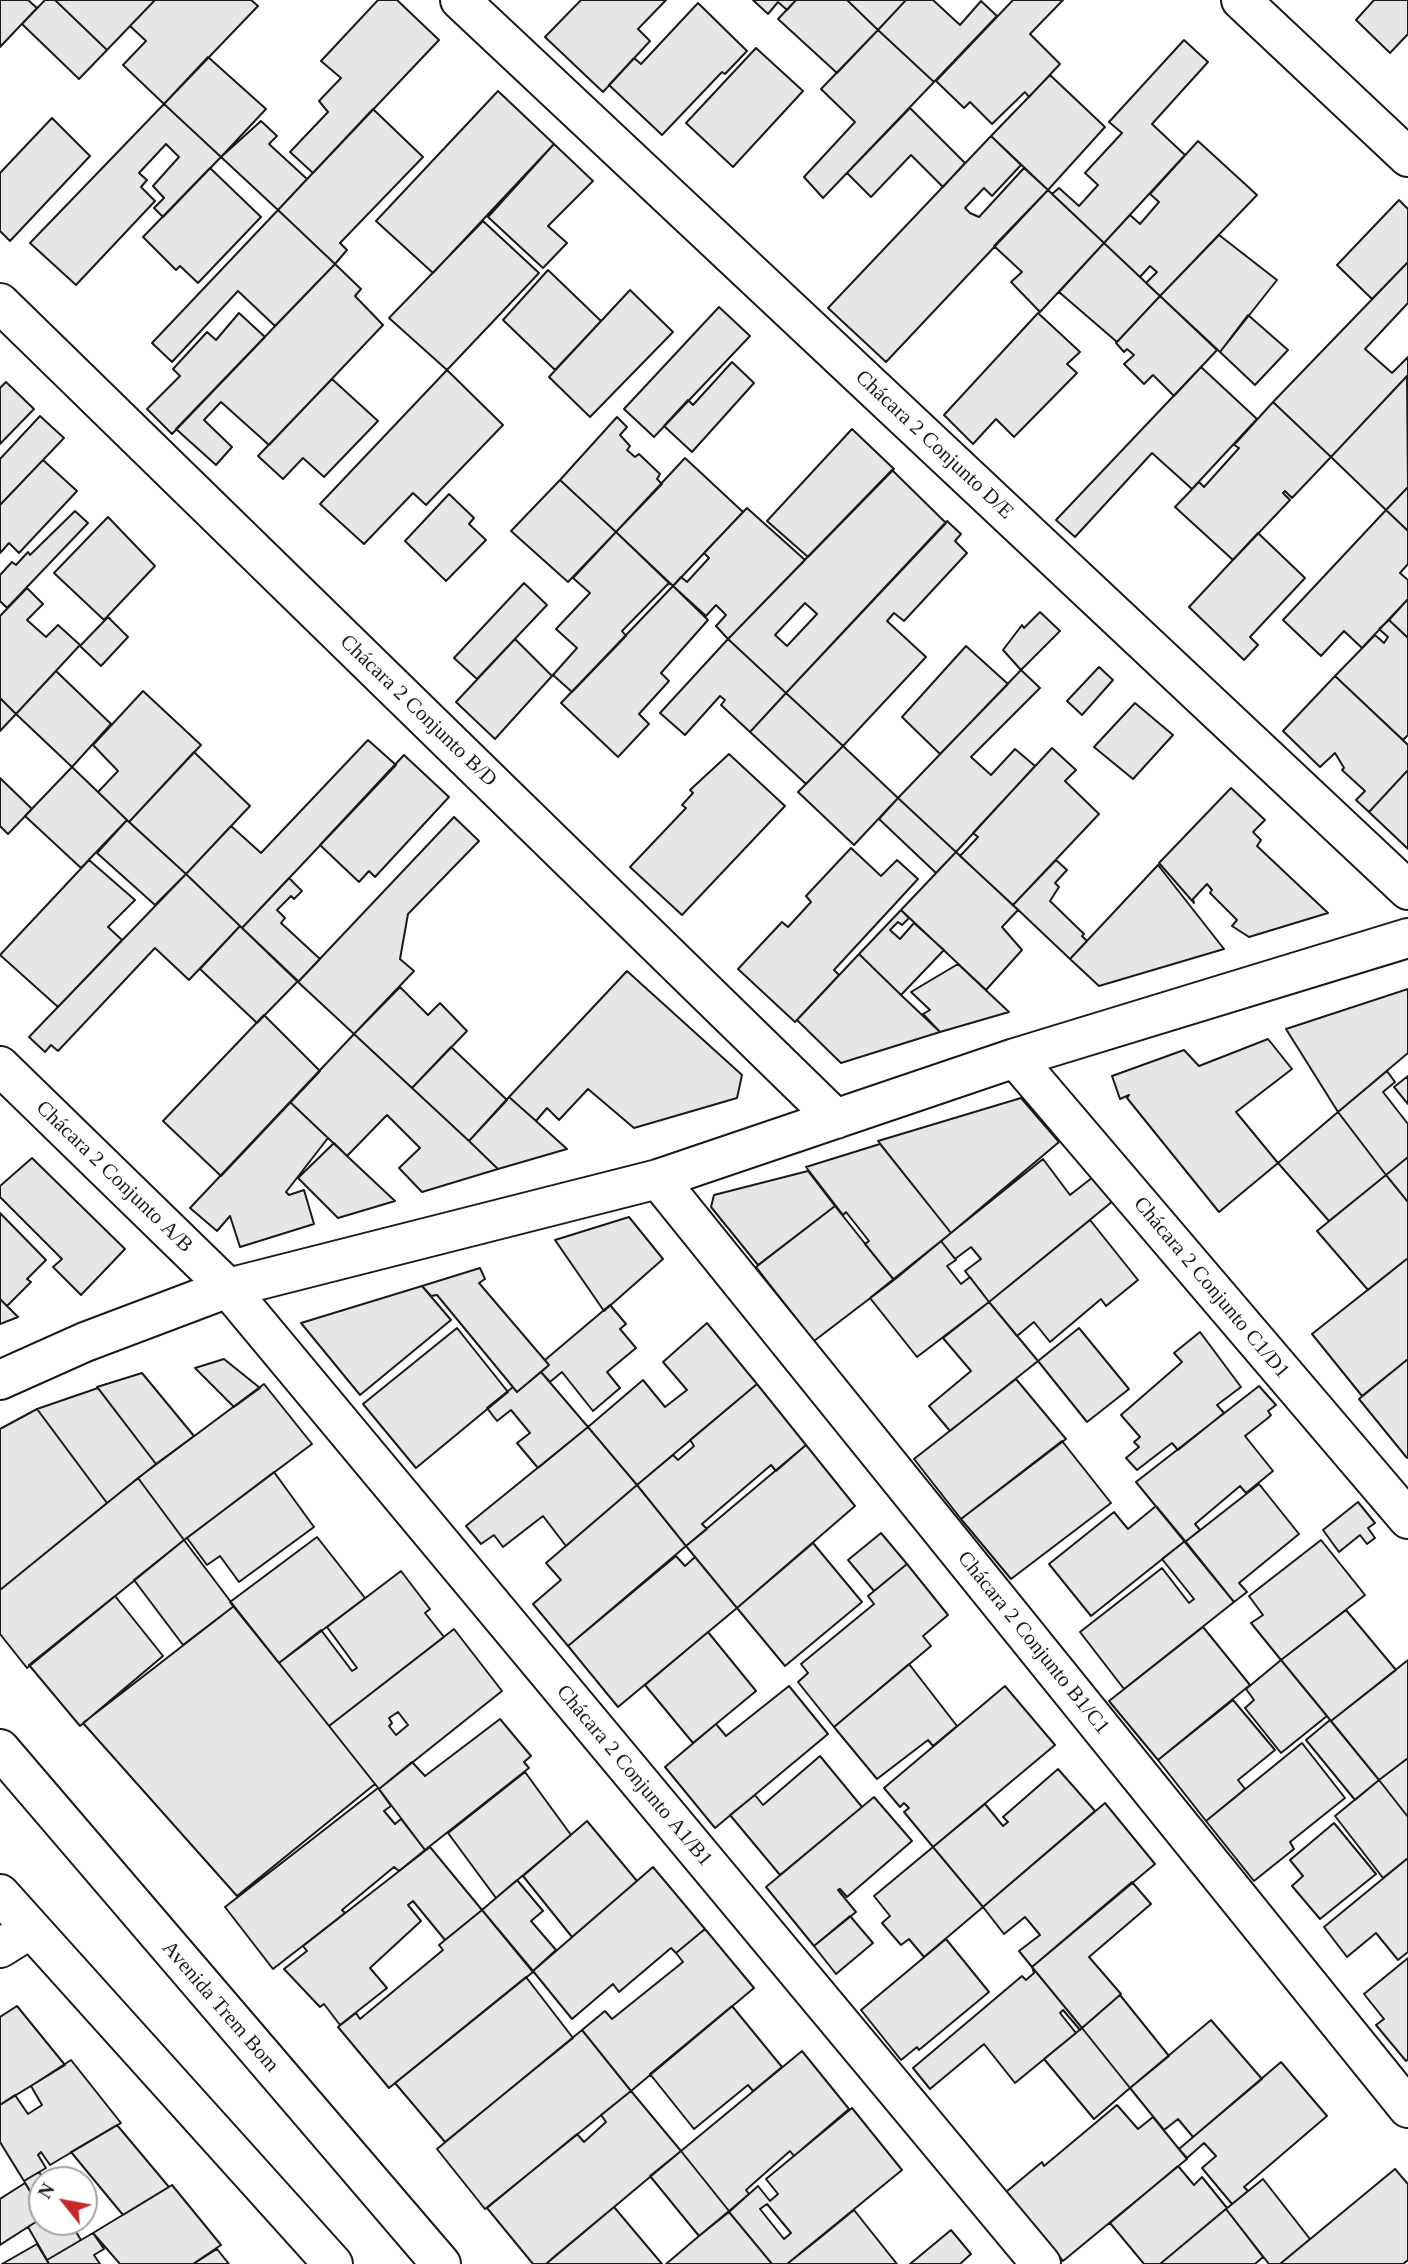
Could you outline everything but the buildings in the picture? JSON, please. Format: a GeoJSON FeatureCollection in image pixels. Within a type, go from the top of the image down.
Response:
{"type":"FeatureCollection","features":[{"type":"Feature","properties":{"kind":"street","name":"Chácara 2 Conjunto D/E"},"geometry":{"type":"LineString","coordinates":[[460,0],[1408,890]]}},
{"type":"Feature","properties":{"kind":"street"},"geometry":{"type":"LineString","coordinates":[[1241,0],[1408,157]]}},
{"type":"Feature","properties":{"kind":"street","name":"Chácara 2 Conjunto B/D"},"geometry":{"type":"LineString","coordinates":[[0,303],[836,1119]]}},
{"type":"Feature","properties":{"kind":"street"},"geometry":{"type":"LineString","coordinates":[[0,1380],[85,1342],[228,1288],[658,1179],[1015,1058],[1408,938]]}},
{"type":"Feature","properties":{"kind":"street","name":"Chácara 2 Conjunto C1/D1"},"geometry":{"type":"LineString","coordinates":[[1015,1058],[1408,1518]]}},
{"type":"Feature","properties":{"kind":"street","name":"Chácara 2 Conjunto A/B"},"geometry":{"type":"LineString","coordinates":[[0,1066],[228,1288]]}},
{"type":"Feature","properties":{"kind":"street","name":"Chácara 2 Conjunto B1/C1"},"geometry":{"type":"LineString","coordinates":[[658,1179],[1408,2108]]}},
{"type":"Feature","properties":{"kind":"street","name":"Chácara 2 Conjunto A1/B1"},"geometry":{"type":"LineString","coordinates":[[228,1288],[1041,2264]]}},
{"type":"Feature","properties":{"kind":"street","name":"Avenida Trem Bom"},"geometry":{"type":"LineString","coordinates":[[0,1749],[441,2264]]}},
{"type":"Feature","properties":{"kind":"street"},"geometry":{"type":"LineString","coordinates":[[0,1894],[15,1939],[333,2264]]}}]}
